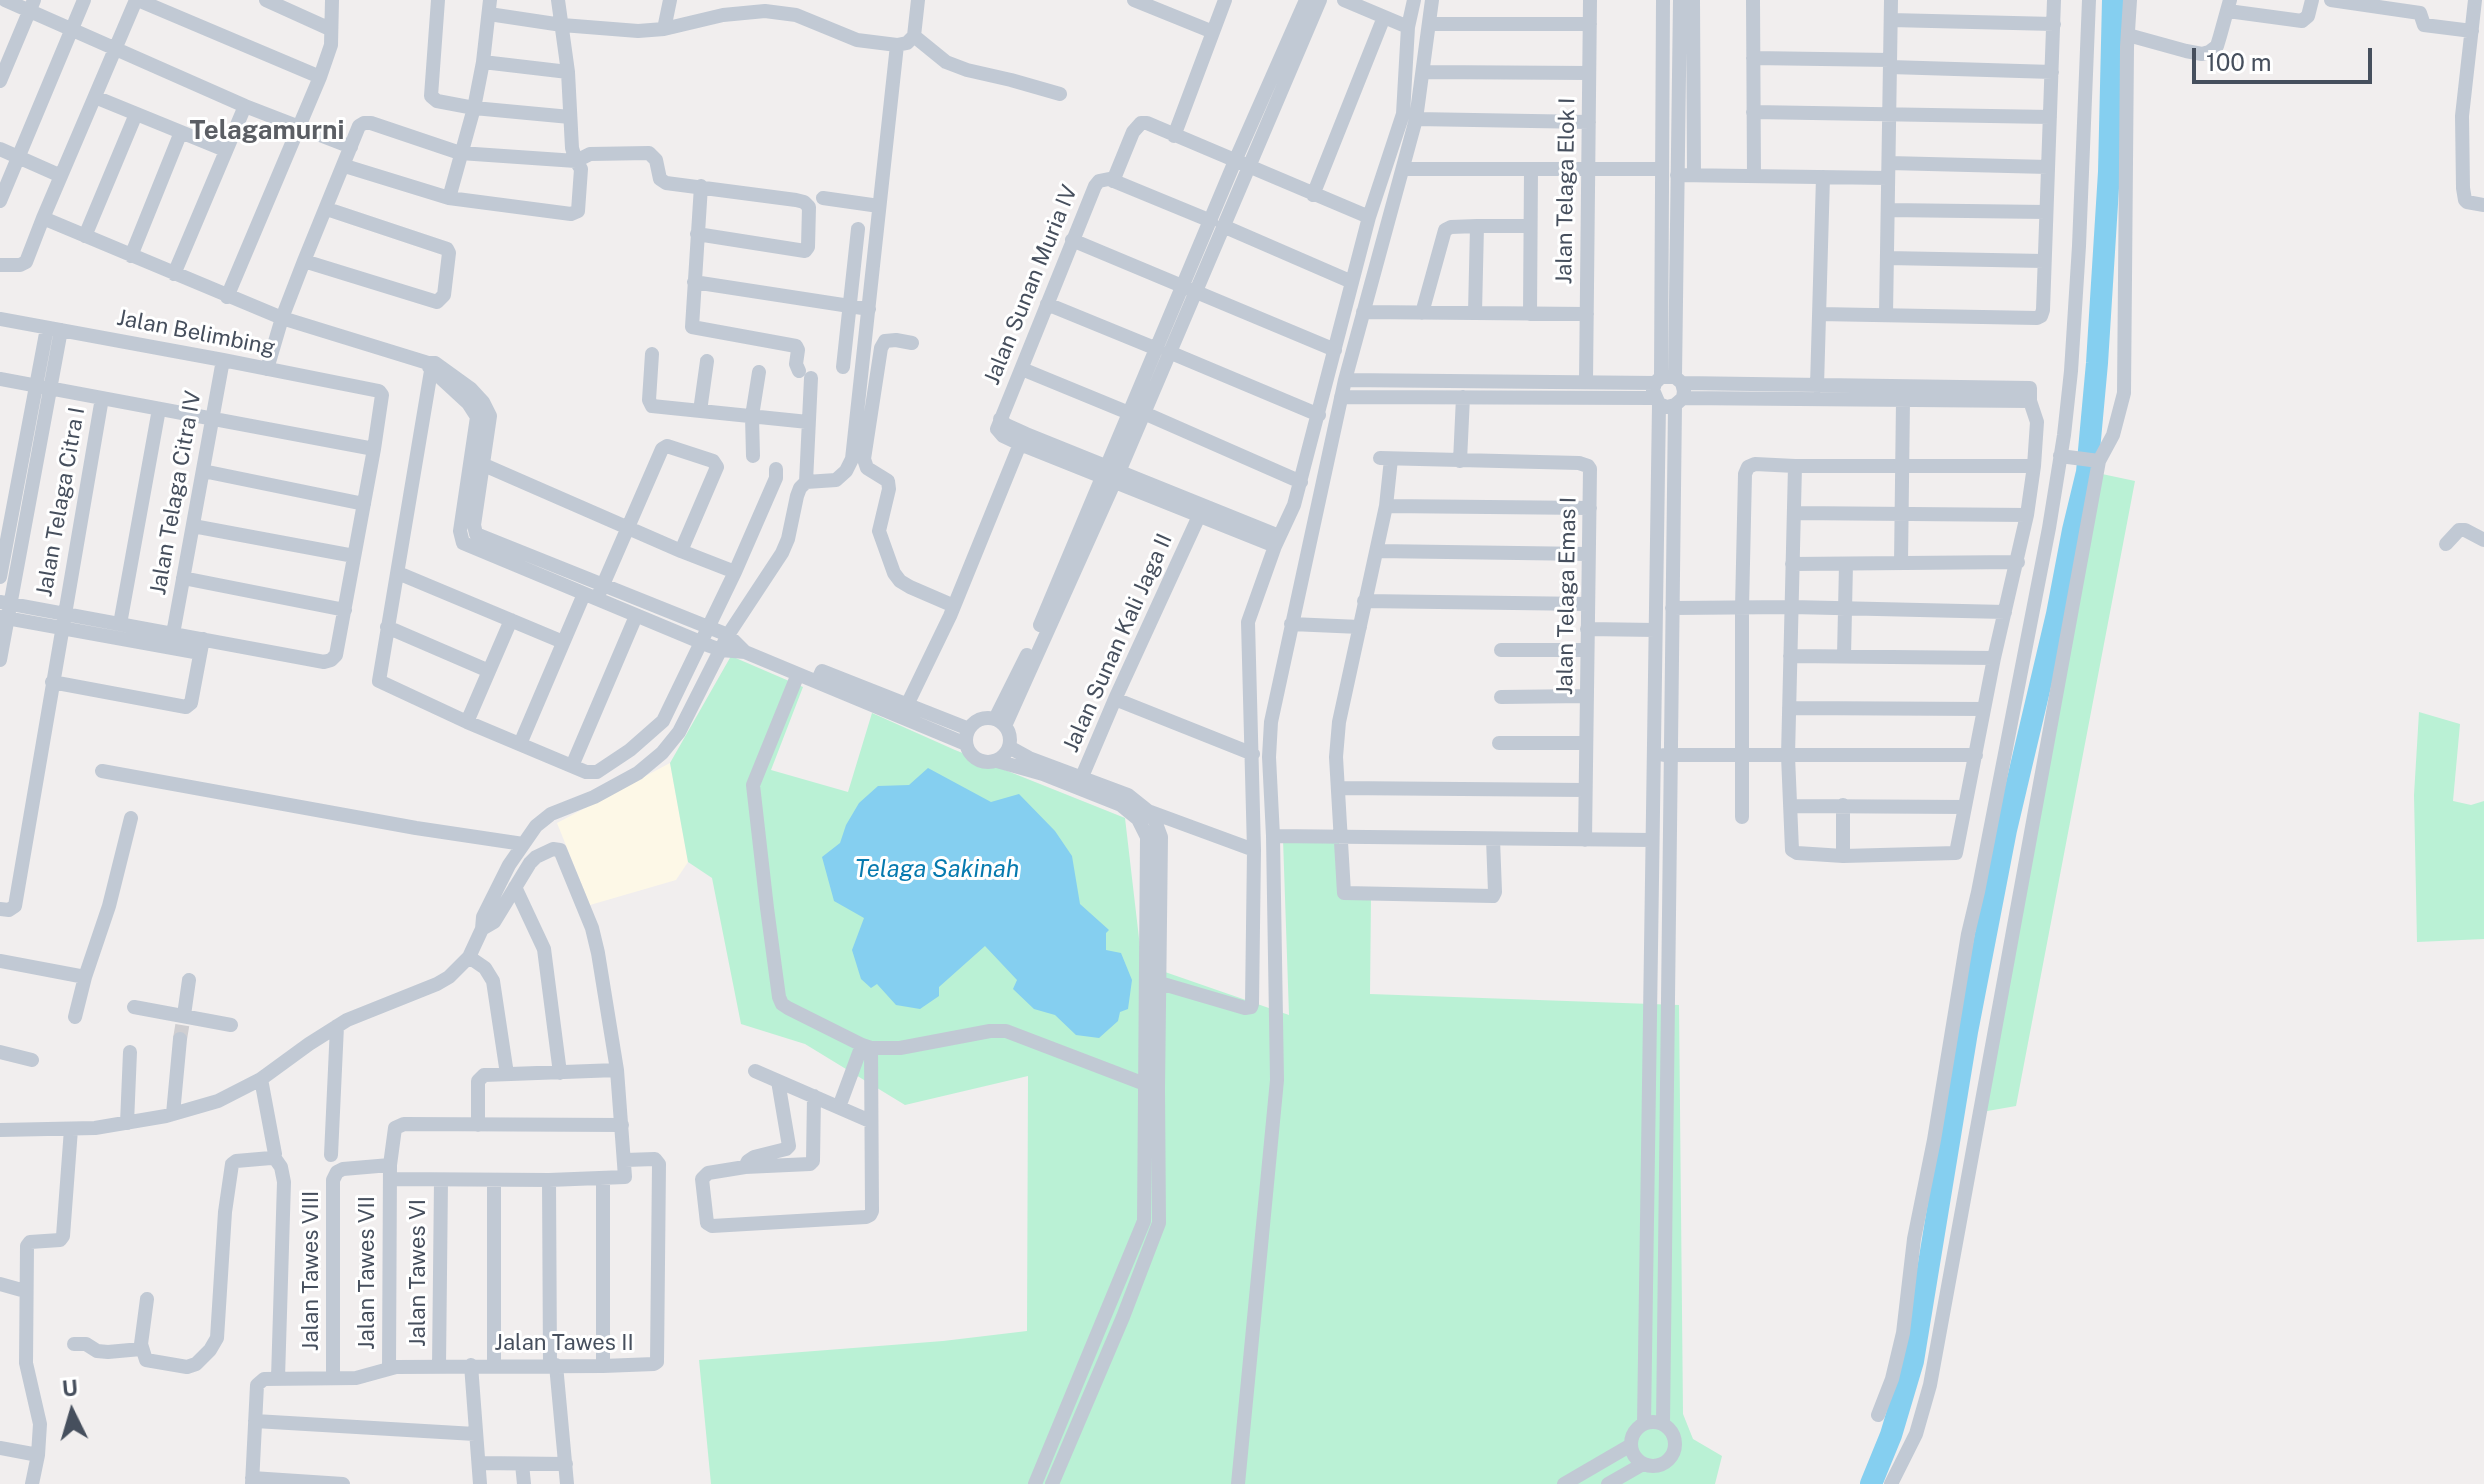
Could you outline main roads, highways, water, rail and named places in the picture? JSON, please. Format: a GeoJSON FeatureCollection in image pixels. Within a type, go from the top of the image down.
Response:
{"type":"FeatureCollection","features":[{"type":"Feature","properties":{"kind":"water","name":"Telaga Sakinah"},"geometry":{"type":"Polygon","coordinates":[[[928,768],[991,802],[1019,794],[1055,831],[1072,856],[1080,904],[1109,930],[1106,933],[1106,950],[1121,953],[1132,980],[1128,1009],[1120,1012],[1118,1021],[1099,1038],[1076,1035],[1055,1015],[1034,1009],[1013,989],[1017,980],[985,946],[939,987],[939,996],[920,1009],[896,1005],[877,984],[871,988],[861,979],[852,950],[864,918],[834,901],[822,857],[840,843],[859,803],[878,786],[909,785],[928,768]]]}},
{"type":"Feature","properties":{"kind":"waterway"},"geometry":{"type":"LineString","coordinates":[[1871,1484],[1891,1435],[1913,1361],[1967,1032],[2006,830],[2087,472],[2109,172],[2113,0]]}},
{"type":"Feature","properties":{"kind":"tunnel"},"geometry":{"type":"LineString","coordinates":[[180,1039],[184,1015]]}},
{"type":"Feature","properties":{"kind":"district","name":"Telagamurni"},"geometry":{"type":"Point","coordinates":[267,131]}}]}
